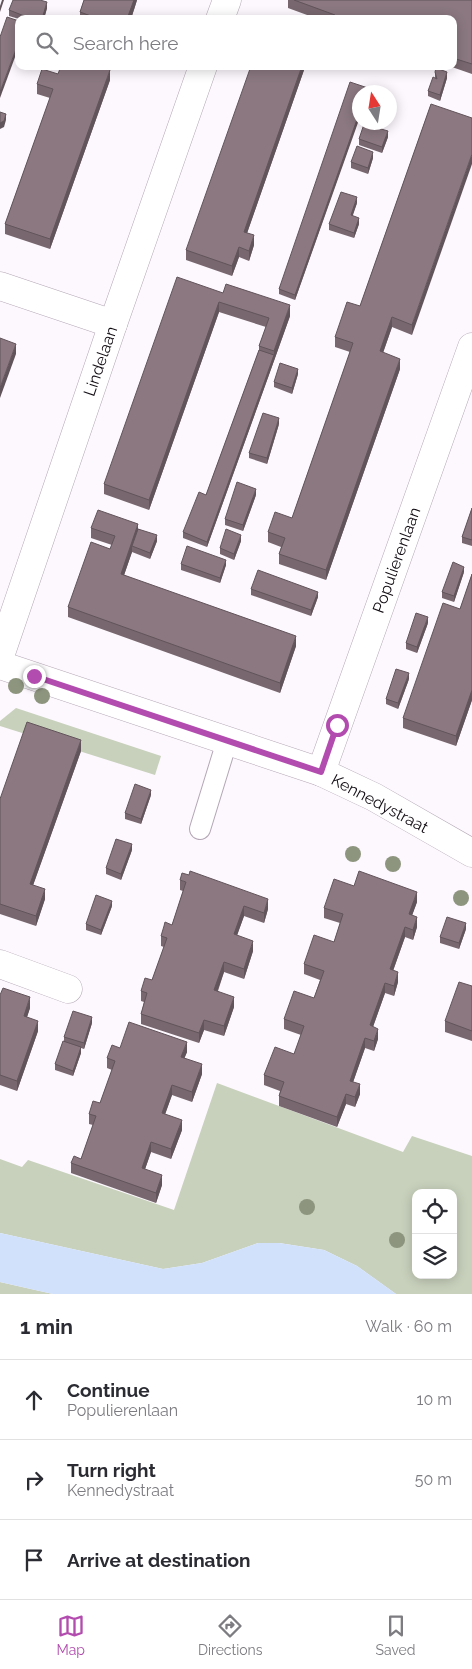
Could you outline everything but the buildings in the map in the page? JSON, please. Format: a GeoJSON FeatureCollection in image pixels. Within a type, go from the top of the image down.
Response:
{"type":"FeatureCollection","features":[{"type":"Feature","properties":{"kind":"street"},"geometry":{"type":"LineString","coordinates":[[221,15],[226,0]]}},
{"type":"Feature","properties":{"kind":"street","name":"Lindelaan"},"geometry":{"type":"LineString","coordinates":[[0,656],[202,70]]}},
{"type":"Feature","properties":{"kind":"street"},"geometry":{"type":"LineString","coordinates":[[0,286],[113,324]]}},
{"type":"Feature","properties":{"kind":"street","name":"Populierenlaan"},"geometry":{"type":"LineString","coordinates":[[321,772],[472,348]]}},
{"type":"Feature","properties":{"kind":"street","name":"Kennedystraat"},"geometry":{"type":"LineString","coordinates":[[0,665],[321,772],[374,797],[472,853]]}},
{"type":"Feature","properties":{"kind":"street"},"geometry":{"type":"LineString","coordinates":[[0,964],[68,989]]}},
{"type":"Feature","properties":{"kind":"lane"},"geometry":{"type":"LineString","coordinates":[[200,828],[227,741]]}},
{"type":"Feature","properties":{"kind":"green space"},"geometry":{"type":"Polygon","coordinates":[[[16,708],[161,756],[155,775],[0,726],[0,721],[16,708]]]}},
{"type":"Feature","properties":{"kind":"green space"},"geometry":{"type":"Polygon","coordinates":[[[217,1083],[403,1152],[412,1136],[472,1156],[472,1294],[396,1294],[357,1266],[324,1250],[279,1243],[258,1243],[202,1263],[163,1269],[0,1233],[0,1159],[22,1167],[28,1160],[174,1210],[217,1083]]]}},
{"type":"Feature","properties":{"kind":"green space"},"geometry":{"type":"Polygon","coordinates":[[[0,1282],[53,1294],[0,1294],[0,1282]]]}},
{"type":"Feature","properties":{"kind":"water"},"geometry":{"type":"Polygon","coordinates":[[[0,1233],[163,1269],[202,1263],[258,1243],[279,1243],[324,1250],[357,1266],[396,1294],[53,1294],[0,1282],[0,1233]]]}},
{"type":"Feature","properties":{"kind":"route"},"geometry":{"type":"LineString","coordinates":[[34,676],[321,772],[337,725]]}}]}
